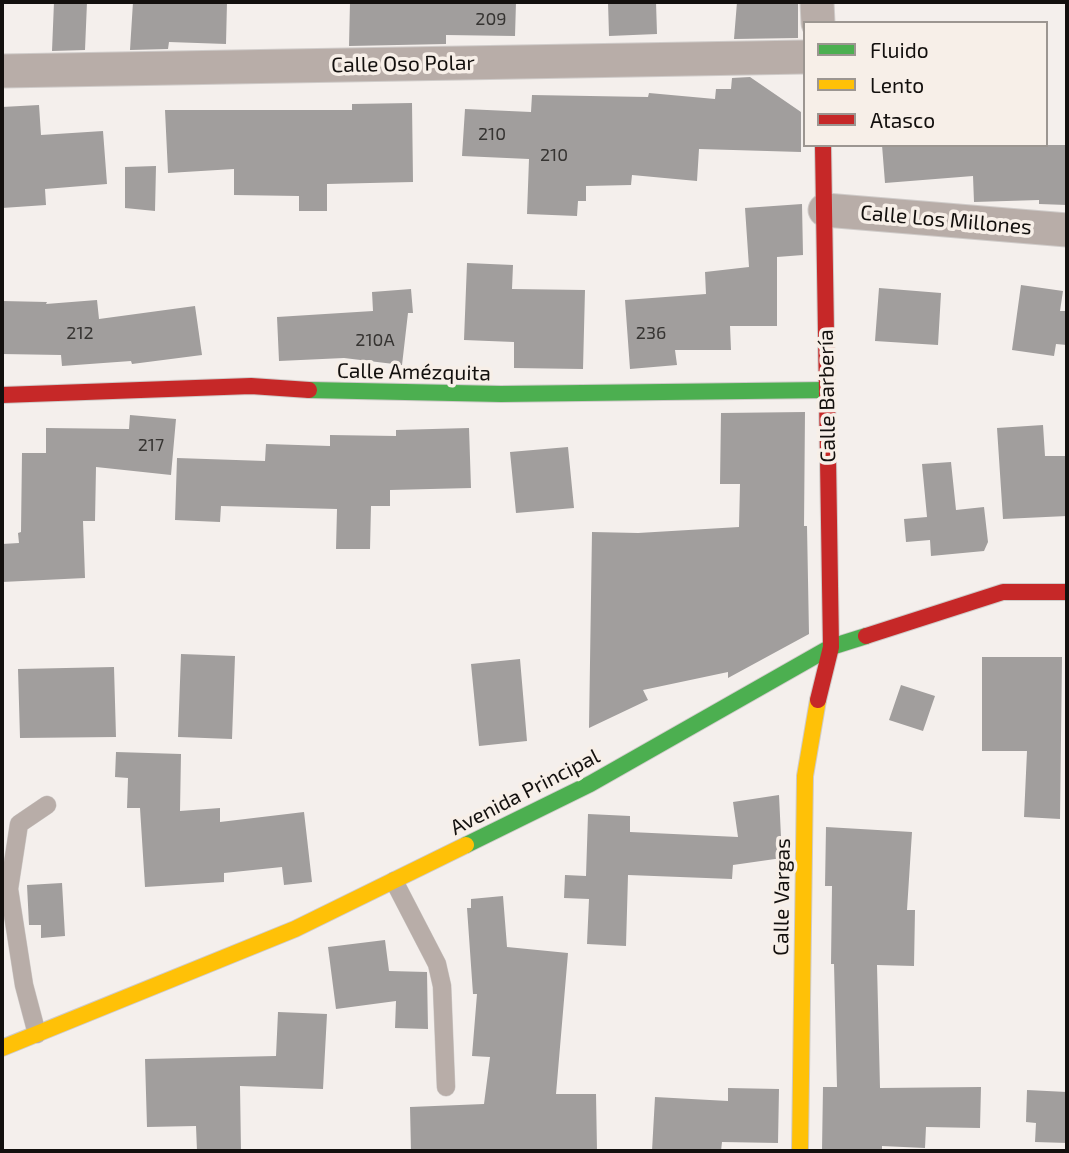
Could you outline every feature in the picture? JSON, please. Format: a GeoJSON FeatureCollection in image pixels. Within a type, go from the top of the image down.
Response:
{"type":"FeatureCollection","features":[{"type":"Feature","properties":{"kind":"street"},"geometry":{"type":"LineString","coordinates":[[817,2],[818,21]]}},
{"type":"Feature","properties":{"kind":"street","name":"Calle Oso Polar"},"geometry":{"type":"LineString","coordinates":[[2,71],[803,57]]}},
{"type":"Feature","properties":{"kind":"street","name":"Calle Barbería"},"geometry":{"type":"LineString","coordinates":[[823,147],[831,648]]}},
{"type":"Feature","properties":{"kind":"street","name":"Calle Los Millones"},"geometry":{"type":"LineString","coordinates":[[825,210],[1067,230]]}},
{"type":"Feature","properties":{"kind":"street","name":"Calle Amézquita"},"geometry":{"type":"LineString","coordinates":[[2,396],[251,386],[332,392],[501,394],[826,390]]}},
{"type":"Feature","properties":{"kind":"street","name":"Avenida Principal"},"geometry":{"type":"LineString","coordinates":[[2,1048],[295,929],[590,784],[831,648],[1003,592],[1067,592]]}},
{"type":"Feature","properties":{"kind":"street","name":"Calle Vargas"},"geometry":{"type":"LineString","coordinates":[[800,1151],[805,776],[813,720],[831,648]]}},
{"type":"Feature","properties":{"kind":"lane"},"geometry":{"type":"LineString","coordinates":[[37,1034],[24,985],[9,888],[19,824],[47,805]]}},
{"type":"Feature","properties":{"kind":"lane"},"geometry":{"type":"LineString","coordinates":[[394,881],[437,964],[442,986],[446,1087]]}},
{"type":"Feature","properties":{"kind":"building"},"geometry":{"type":"Polygon","coordinates":[[[54,2],[87,2],[85,50],[52,51],[54,2]]]}},
{"type":"Feature","properties":{"kind":"building"},"geometry":{"type":"Polygon","coordinates":[[[133,2],[227,2],[226,44],[169,42],[168,49],[130,50],[133,2]]]}},
{"type":"Feature","properties":{"kind":"building"},"geometry":{"type":"Polygon","coordinates":[[[350,2],[516,2],[515,36],[446,35],[446,44],[349,46],[350,2]]]}},
{"type":"Feature","properties":{"kind":"building"},"geometry":{"type":"Polygon","coordinates":[[[608,2],[656,2],[657,34],[609,36],[608,2]]]}},
{"type":"Feature","properties":{"kind":"building"},"geometry":{"type":"Polygon","coordinates":[[[737,2],[798,2],[798,38],[734,39],[737,2]]]}},
{"type":"Feature","properties":{"kind":"building"},"geometry":{"type":"Polygon","coordinates":[[[750,77],[801,112],[801,152],[699,149],[697,181],[632,175],[631,185],[586,186],[586,201],[578,201],[577,216],[527,214],[529,159],[462,156],[465,109],[531,112],[532,95],[648,97],[649,93],[715,99],[716,89],[731,89],[732,78],[750,77]]]}},
{"type":"Feature","properties":{"kind":"building"},"geometry":{"type":"Polygon","coordinates":[[[412,103],[413,182],[327,184],[327,211],[299,211],[299,196],[234,195],[234,169],[168,173],[165,110],[352,110],[352,104],[412,103]]]}},
{"type":"Feature","properties":{"kind":"building"},"geometry":{"type":"Polygon","coordinates":[[[39,105],[41,135],[103,131],[107,184],[45,189],[46,205],[2,208],[2,107],[39,105]]]}},
{"type":"Feature","properties":{"kind":"building"},"geometry":{"type":"Polygon","coordinates":[[[1067,145],[1067,205],[1039,204],[1039,200],[974,202],[973,176],[885,183],[882,147],[1067,145]]]}},
{"type":"Feature","properties":{"kind":"building"},"geometry":{"type":"Polygon","coordinates":[[[156,166],[155,211],[125,208],[125,167],[156,166]]]}},
{"type":"Feature","properties":{"kind":"building"},"geometry":{"type":"Polygon","coordinates":[[[802,204],[803,255],[777,257],[777,326],[730,326],[731,350],[675,350],[677,365],[630,369],[625,300],[706,294],[705,272],[749,267],[745,208],[802,204]]]}},
{"type":"Feature","properties":{"kind":"building"},"geometry":{"type":"Polygon","coordinates":[[[467,263],[513,265],[512,289],[585,290],[583,369],[514,368],[514,342],[464,340],[467,263]]]}},
{"type":"Feature","properties":{"kind":"building"},"geometry":{"type":"Polygon","coordinates":[[[1021,285],[1063,291],[1060,311],[1067,311],[1067,345],[1056,344],[1054,356],[1012,350],[1021,285]]]}},
{"type":"Feature","properties":{"kind":"building"},"geometry":{"type":"Polygon","coordinates":[[[879,288],[941,293],[938,345],[875,341],[879,288]]]}},
{"type":"Feature","properties":{"kind":"building"},"geometry":{"type":"Polygon","coordinates":[[[411,289],[413,313],[408,313],[402,365],[344,358],[279,361],[277,317],[373,311],[372,292],[411,289]]]}},
{"type":"Feature","properties":{"kind":"building"},"geometry":{"type":"Polygon","coordinates":[[[97,300],[99,319],[195,306],[202,355],[132,364],[131,361],[62,366],[61,355],[2,354],[2,301],[47,302],[46,304],[97,300]]]}},
{"type":"Feature","properties":{"kind":"building"},"geometry":{"type":"Polygon","coordinates":[[[805,412],[804,526],[807,526],[809,634],[728,678],[728,672],[643,690],[648,700],[589,728],[592,532],[638,533],[739,527],[740,484],[720,484],[721,413],[805,412]]]}},
{"type":"Feature","properties":{"kind":"building"},"geometry":{"type":"Polygon","coordinates":[[[130,415],[176,419],[171,475],[96,467],[95,521],[83,521],[85,578],[2,582],[2,544],[19,543],[18,533],[21,532],[22,453],[46,453],[46,428],[129,429],[130,415]]]}},
{"type":"Feature","properties":{"kind":"building"},"geometry":{"type":"Polygon","coordinates":[[[1043,425],[1045,456],[1067,456],[1067,516],[1003,519],[997,428],[1043,425]]]}},
{"type":"Feature","properties":{"kind":"building"},"geometry":{"type":"Polygon","coordinates":[[[469,428],[471,488],[390,490],[390,506],[371,506],[370,549],[336,549],[337,509],[221,506],[220,522],[175,520],[177,458],[265,461],[266,444],[330,446],[330,435],[396,436],[396,430],[469,428]]]}},
{"type":"Feature","properties":{"kind":"building"},"geometry":{"type":"Polygon","coordinates":[[[568,447],[574,508],[516,513],[510,452],[568,447]]]}},
{"type":"Feature","properties":{"kind":"building"},"geometry":{"type":"Polygon","coordinates":[[[951,462],[956,510],[984,507],[988,542],[984,551],[931,556],[930,540],[906,542],[904,519],[927,517],[922,464],[951,462]]]}},
{"type":"Feature","properties":{"kind":"building"},"geometry":{"type":"Polygon","coordinates":[[[181,654],[235,656],[232,739],[178,737],[181,654]]]}},
{"type":"Feature","properties":{"kind":"building"},"geometry":{"type":"Polygon","coordinates":[[[982,657],[1062,657],[1060,819],[1024,817],[1027,751],[982,751],[982,657]]]}},
{"type":"Feature","properties":{"kind":"building"},"geometry":{"type":"Polygon","coordinates":[[[520,659],[527,741],[479,746],[471,664],[520,659]]]}},
{"type":"Feature","properties":{"kind":"building"},"geometry":{"type":"Polygon","coordinates":[[[114,667],[116,737],[20,738],[18,669],[114,667]]]}},
{"type":"Feature","properties":{"kind":"building"},"geometry":{"type":"Polygon","coordinates":[[[901,685],[935,696],[923,731],[889,720],[901,685]]]}},
{"type":"Feature","properties":{"kind":"building"},"geometry":{"type":"Polygon","coordinates":[[[116,752],[181,754],[180,811],[220,808],[220,822],[304,812],[312,882],[284,885],[282,867],[224,873],[224,882],[145,887],[140,808],[127,808],[128,778],[115,777],[116,752]]]}},
{"type":"Feature","properties":{"kind":"building"},"geometry":{"type":"Polygon","coordinates":[[[779,795],[782,858],[733,865],[732,879],[628,875],[626,946],[587,944],[589,899],[564,898],[565,875],[586,876],[588,814],[630,816],[630,832],[738,837],[733,802],[779,795]]]}},
{"type":"Feature","properties":{"kind":"building"},"geometry":{"type":"Polygon","coordinates":[[[826,827],[912,832],[907,910],[915,910],[914,966],[877,965],[880,1088],[981,1087],[980,1128],[926,1127],[925,1148],[882,1146],[882,1151],[822,1151],[823,1087],[837,1087],[834,964],[831,964],[832,886],[825,886],[826,827]]]}},
{"type":"Feature","properties":{"kind":"building"},"geometry":{"type":"Polygon","coordinates":[[[62,883],[65,936],[41,938],[41,925],[29,925],[27,885],[62,883]]]}},
{"type":"Feature","properties":{"kind":"building"},"geometry":{"type":"Polygon","coordinates":[[[503,896],[507,947],[568,953],[556,1094],[596,1094],[597,1151],[411,1151],[410,1107],[484,1104],[490,1057],[472,1056],[477,994],[473,994],[467,908],[471,908],[471,899],[503,896]]]}},
{"type":"Feature","properties":{"kind":"building"},"geometry":{"type":"Polygon","coordinates":[[[385,940],[389,971],[427,972],[428,1029],[395,1028],[396,1001],[336,1009],[328,947],[385,940]]]}},
{"type":"Feature","properties":{"kind":"building"},"geometry":{"type":"Polygon","coordinates":[[[278,1012],[327,1014],[323,1089],[240,1086],[241,1151],[197,1151],[196,1126],[147,1127],[145,1059],[276,1056],[278,1012]]]}},
{"type":"Feature","properties":{"kind":"building"},"geometry":{"type":"Polygon","coordinates":[[[728,1088],[779,1089],[778,1143],[722,1142],[721,1151],[652,1151],[655,1097],[728,1101],[728,1088]]]}},
{"type":"Feature","properties":{"kind":"building"},"geometry":{"type":"Polygon","coordinates":[[[1027,1090],[1067,1092],[1067,1143],[1035,1142],[1036,1123],[1026,1122],[1027,1090]]]}},
{"type":"Feature","properties":{"kind":"traffic: fast"},"geometry":{"type":"LineString","coordinates":[[309,390],[501,394],[826,390]]}},
{"type":"Feature","properties":{"kind":"traffic: fast"},"geometry":{"type":"LineString","coordinates":[[466,845],[590,784],[831,647],[866,636]]}},
{"type":"Feature","properties":{"kind":"traffic: slow"},"geometry":{"type":"LineString","coordinates":[[800,1151],[805,776],[818,700]]}},
{"type":"Feature","properties":{"kind":"traffic: slow"},"geometry":{"type":"LineString","coordinates":[[2,1048],[295,929],[466,845]]}},
{"type":"Feature","properties":{"kind":"traffic: jam"},"geometry":{"type":"LineString","coordinates":[[818,700],[831,647],[823,147]]}},
{"type":"Feature","properties":{"kind":"traffic: jam"},"geometry":{"type":"LineString","coordinates":[[2,395],[251,386],[309,390]]}},
{"type":"Feature","properties":{"kind":"traffic: jam"},"geometry":{"type":"LineString","coordinates":[[866,636],[1003,592],[1067,592]]}}]}
